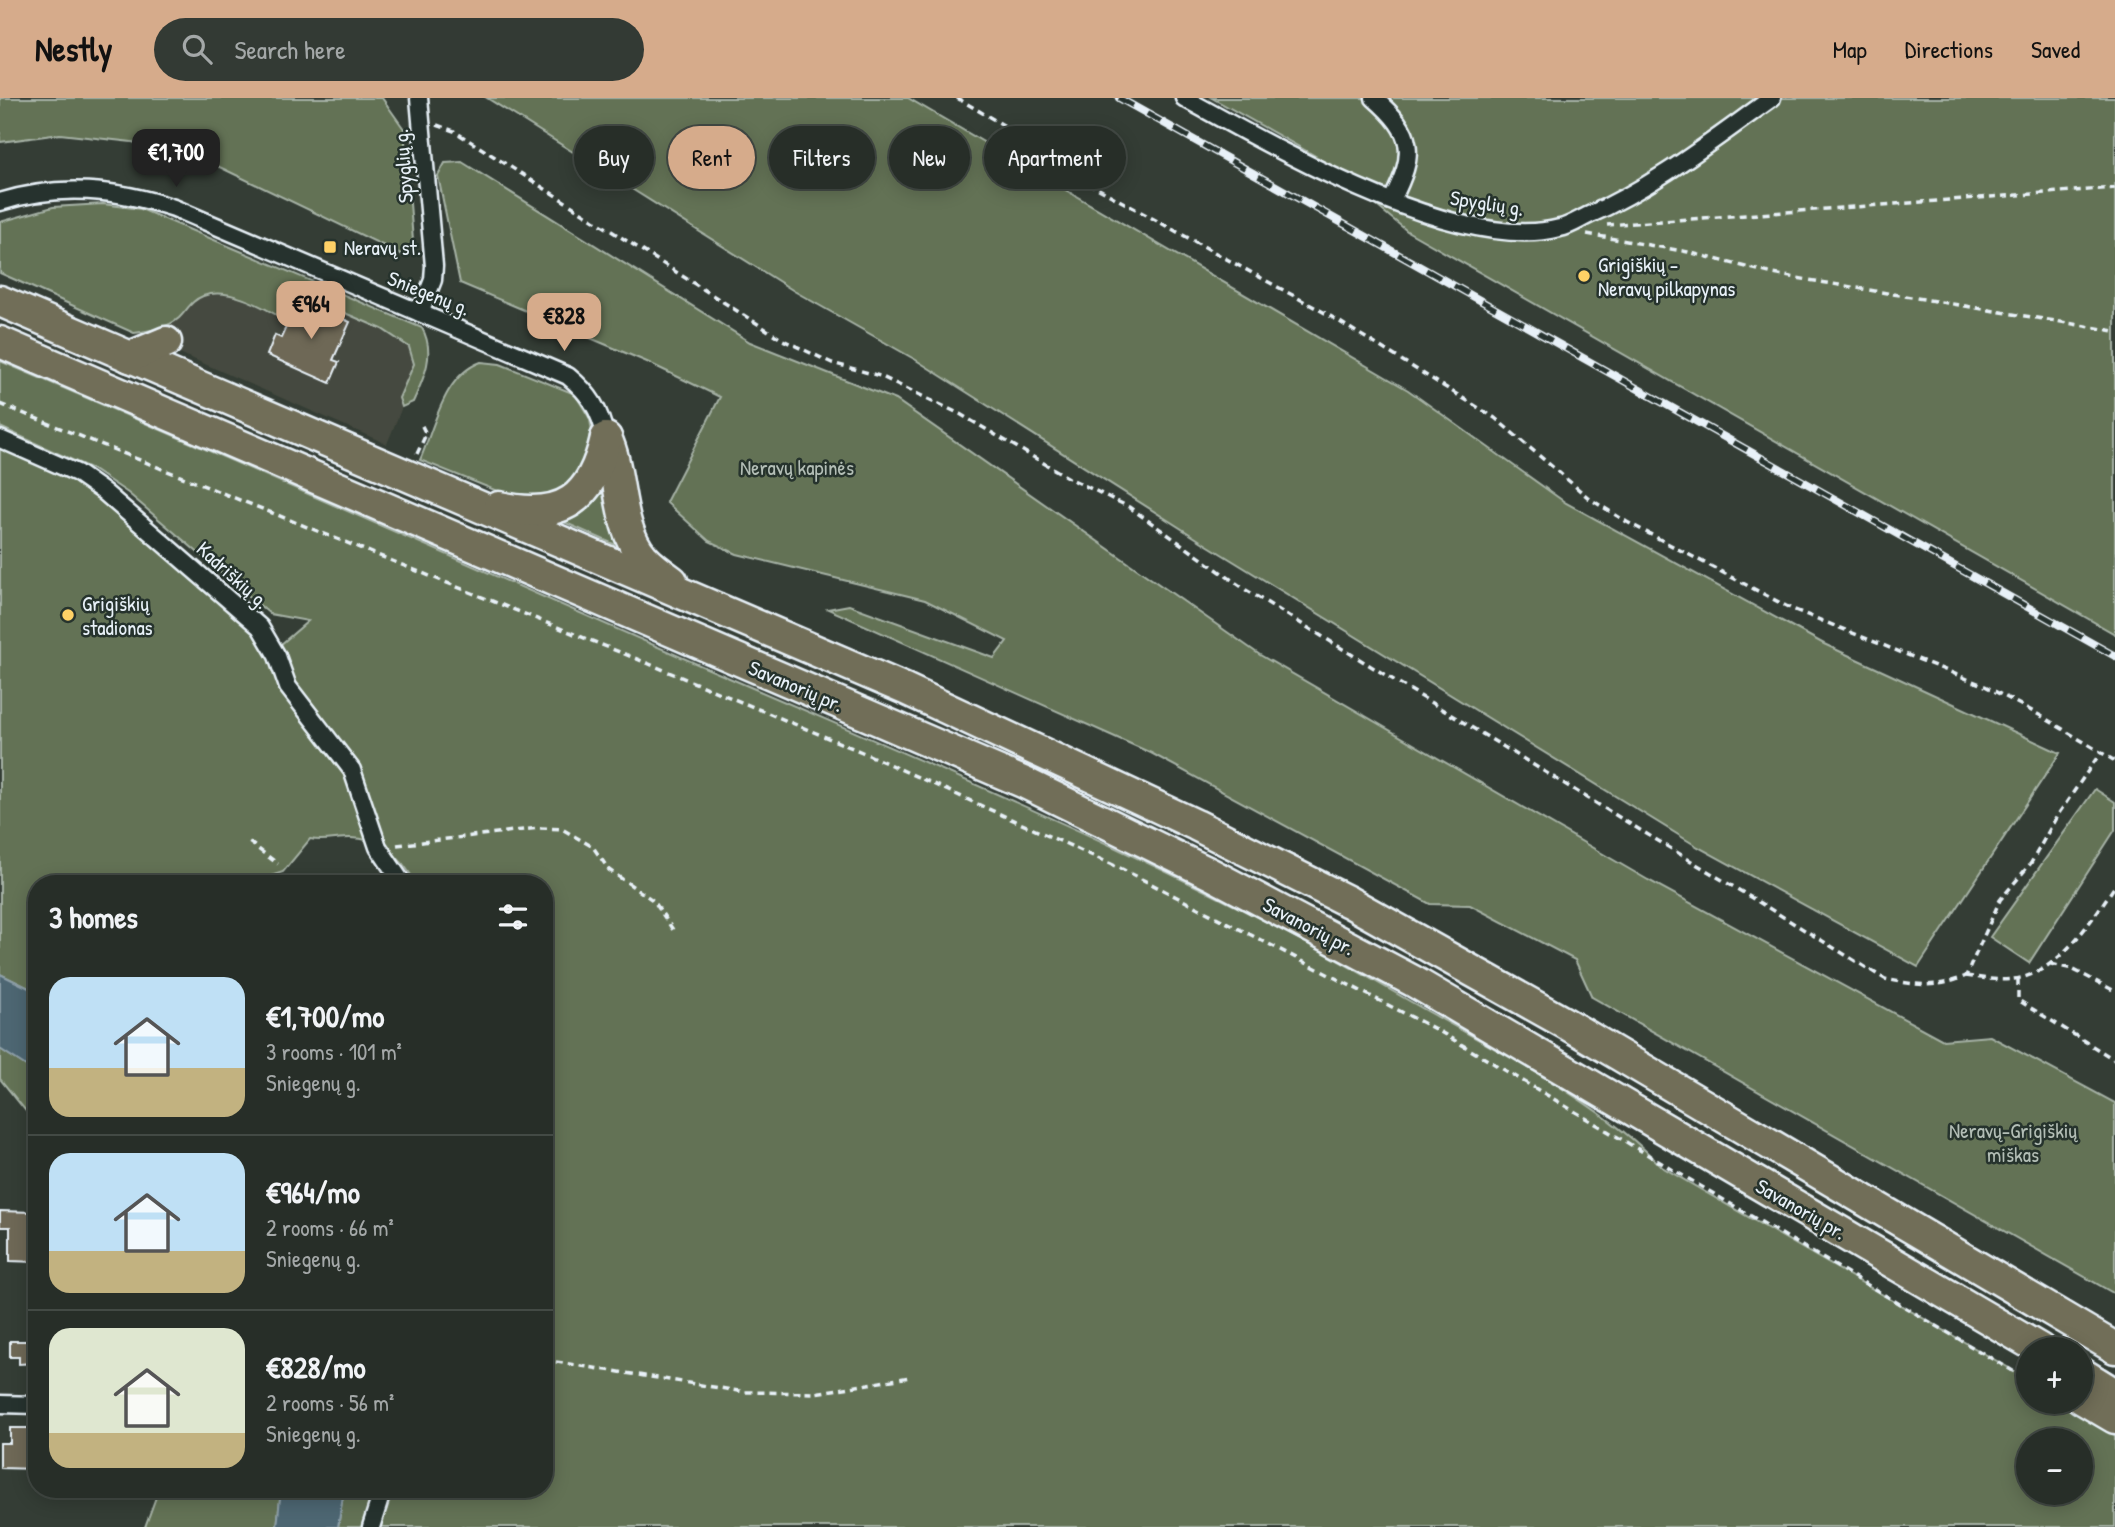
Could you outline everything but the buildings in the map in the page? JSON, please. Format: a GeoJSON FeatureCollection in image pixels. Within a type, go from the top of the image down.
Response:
{"type":"FeatureCollection","features":[{"type":"Feature","properties":{"kind":"highway"},"geometry":{"type":"LineString","coordinates":[[0,301],[457,498],[505,509],[547,511],[580,496],[591,483],[606,438]]}},
{"type":"Feature","properties":{"kind":"highway","name":"Savanorių pr."},"geometry":{"type":"LineString","coordinates":[[0,342],[1025,783],[1211,874],[1413,981],[2020,1337]]}},
{"type":"Feature","properties":{"kind":"highway"},"geometry":{"type":"LineString","coordinates":[[130,357],[166,342]]}},
{"type":"Feature","properties":{"kind":"highway"},"geometry":{"type":"LineString","coordinates":[[606,438],[613,453],[629,534],[642,556],[694,600]]}},
{"type":"Feature","properties":{"kind":"highway","name":"Savanorių pr."},"geometry":{"type":"LineString","coordinates":[[457,498],[905,689],[1196,825],[1349,902],[1565,1023],[2115,1348]]}},
{"type":"Feature","properties":{"kind":"highway"},"geometry":{"type":"LineString","coordinates":[[1413,981],[1777,1215],[2016,1359]]}},
{"type":"Feature","properties":{"kind":"highway"},"geometry":{"type":"LineString","coordinates":[[2093,1380],[2115,1394]]}},
{"type":"Feature","properties":{"kind":"highway"},"geometry":{"type":"LineString","coordinates":[[2093,1405],[2115,1418]]}},
{"type":"Feature","properties":{"kind":"street","name":"Spyglių g."},"geometry":{"type":"LineString","coordinates":[[419,98],[434,266],[433,280],[421,313]]}},
{"type":"Feature","properties":{"kind":"street","name":"Spyglių g."},"geometry":{"type":"LineString","coordinates":[[1184,98],[1307,164],[1392,200],[1479,227],[1522,232],[1560,228],[1623,200],[1772,98]]}},
{"type":"Feature","properties":{"kind":"street"},"geometry":{"type":"LineString","coordinates":[[1374,98],[1391,113],[1408,138],[1410,158],[1392,200]]}},
{"type":"Feature","properties":{"kind":"street","name":"Sniegenų g."},"geometry":{"type":"LineString","coordinates":[[0,202],[53,191],[93,189],[134,194],[174,208],[568,376],[585,390],[600,411],[606,438]]}},
{"type":"Feature","properties":{"kind":"street","name":"Kadriškių g."},"geometry":{"type":"LineString","coordinates":[[0,439],[77,473],[104,492],[260,627],[277,656],[288,687],[352,770],[378,847],[397,875]]}},
{"type":"Feature","properties":{"kind":"street"},"geometry":{"type":"LineString","coordinates":[[0,1404],[28,1405]]}},
{"type":"Feature","properties":{"kind":"street"},"geometry":{"type":"LineString","coordinates":[[371,1527],[380,1498]]}},
{"type":"Feature","properties":{"kind":"path"},"geometry":{"type":"LineString","coordinates":[[957,98],[1010,129],[1088,183],[1327,314],[1484,411],[1590,499],[1627,522],[1790,608],[1985,687],[2115,761]]}},
{"type":"Feature","properties":{"kind":"path"},"geometry":{"type":"LineString","coordinates":[[421,124],[454,131],[783,340],[832,363],[880,376],[960,414],[1069,478],[1129,507],[1246,590],[1885,979],[1923,987],[1945,985],[1966,976],[2018,979],[2051,964],[2090,922],[2115,886]]}},
{"type":"Feature","properties":{"kind":"path"},"geometry":{"type":"LineString","coordinates":[[1602,225],[2115,188]]}},
{"type":"Feature","properties":{"kind":"path"},"geometry":{"type":"LineString","coordinates":[[1560,228],[1688,252],[1773,274],[2115,331]]}},
{"type":"Feature","properties":{"kind":"path"},"geometry":{"type":"LineString","coordinates":[[0,404],[862,752],[1122,869],[1437,1030],[2016,1373]]}},
{"type":"Feature","properties":{"kind":"path"},"geometry":{"type":"LineString","coordinates":[[1966,976],[2000,900],[2031,863],[2057,816],[2101,752]]}},
{"type":"Feature","properties":{"kind":"path"},"geometry":{"type":"LineString","coordinates":[[378,847],[539,828],[562,829],[593,847],[609,870],[654,901],[673,930]]}},
{"type":"Feature","properties":{"kind":"path"},"geometry":{"type":"LineString","coordinates":[[249,842],[278,864]]}},
{"type":"Feature","properties":{"kind":"path"},"geometry":{"type":"LineString","coordinates":[[2051,964],[2072,969],[2115,991]]}},
{"type":"Feature","properties":{"kind":"path"},"geometry":{"type":"LineString","coordinates":[[2018,979],[2018,1000],[2115,1060]]}},
{"type":"Feature","properties":{"kind":"path"},"geometry":{"type":"LineString","coordinates":[[553,1361],[745,1392],[816,1393],[910,1377]]}},
{"type":"Feature","properties":{"kind":"shaded area"},"geometry":{"type":"Polygon","coordinates":[[[294,291],[382,329],[409,348],[414,364],[399,398],[402,407],[387,444],[134,333],[155,329],[178,319],[191,303],[204,295],[233,295],[268,310],[294,291]]]}},
{"type":"Feature","properties":{"kind":"green space"},"geometry":{"type":"Polygon","coordinates":[[[0,98],[382,98],[404,129],[414,253],[405,256],[207,161],[132,142],[60,134],[0,142],[0,98]]]}},
{"type":"Feature","properties":{"kind":"green space"},"geometry":{"type":"Polygon","coordinates":[[[487,98],[908,98],[956,126],[889,126],[889,189],[970,189],[970,134],[984,142],[984,189],[1064,189],[1408,390],[1566,503],[1824,644],[2060,753],[1918,967],[1698,847],[1207,545],[916,360],[794,291],[632,189],[654,189],[654,126],[574,126],[574,153],[487,98]]]}},
{"type":"Feature","properties":{"kind":"green space"},"geometry":{"type":"Polygon","coordinates":[[[1212,98],[2115,98],[2115,634],[1407,231],[1319,158],[1212,98]]]}},
{"type":"Feature","properties":{"kind":"green space"},"geometry":{"type":"Polygon","coordinates":[[[462,162],[750,342],[896,400],[1260,655],[1648,880],[1943,1040],[1990,1036],[2115,1103],[2115,1294],[1592,997],[1575,960],[1470,905],[1430,904],[1151,753],[828,609],[849,605],[994,658],[1007,641],[925,600],[737,554],[709,541],[666,502],[720,397],[647,362],[460,283],[438,176],[445,163],[462,162]]]}},
{"type":"Feature","properties":{"kind":"green space"},"geometry":{"type":"Polygon","coordinates":[[[103,204],[141,209],[422,328],[428,347],[427,365],[413,402],[402,407],[399,398],[414,364],[409,347],[382,329],[294,291],[280,317],[243,299],[212,294],[196,300],[179,318],[169,324],[134,333],[0,273],[0,222],[53,207],[103,204]]]}},
{"type":"Feature","properties":{"kind":"green space"},"geometry":{"type":"Polygon","coordinates":[[[0,361],[990,791],[1159,869],[1325,953],[1575,1096],[1636,1142],[1662,1167],[2016,1372],[2016,1414],[2089,1414],[2115,1429],[2115,1527],[338,1527],[343,1498],[553,1498],[553,875],[410,875],[404,865],[381,845],[350,838],[310,839],[283,872],[274,875],[28,875],[28,988],[0,974],[0,448],[55,470],[90,490],[240,616],[268,646],[280,645],[308,621],[270,614],[128,493],[92,469],[0,427],[0,361]]]}},
{"type":"Feature","properties":{"kind":"green space"},"geometry":{"type":"Polygon","coordinates":[[[481,362],[500,364],[575,394],[590,419],[594,446],[571,494],[522,501],[420,460],[449,390],[468,369],[481,362]]]}},
{"type":"Feature","properties":{"kind":"green space"},"geometry":{"type":"Polygon","coordinates":[[[609,470],[627,550],[559,520],[609,470]]]}},
{"type":"Feature","properties":{"kind":"green space"},"geometry":{"type":"Polygon","coordinates":[[[2095,789],[2115,802],[2115,830],[2029,963],[1990,937],[2095,789]]]}},
{"type":"Feature","properties":{"kind":"green space"},"geometry":{"type":"Polygon","coordinates":[[[0,1049],[28,1067],[28,1114],[0,1079],[0,1049]]]}},
{"type":"Feature","properties":{"kind":"green space"},"geometry":{"type":"Polygon","coordinates":[[[156,1498],[280,1498],[277,1527],[145,1527],[156,1498]]]}},
{"type":"Feature","properties":{"kind":"water"},"geometry":{"type":"Polygon","coordinates":[[[0,974],[28,988],[28,1067],[0,1049],[0,974]]]}},
{"type":"Feature","properties":{"kind":"water"},"geometry":{"type":"Polygon","coordinates":[[[280,1498],[343,1498],[338,1527],[277,1527],[280,1498]]]}},
{"type":"Feature","properties":{"kind":"railway"},"geometry":{"type":"LineString","coordinates":[[1119,98],[2115,656]]}},
{"type":"Feature","properties":{"kind":"place","name":"Neravų st."},"geometry":{"type":"Point","coordinates":[330,247]}},
{"type":"Feature","properties":{"kind":"place","name":"Grigiškių - Neravų pilkapynas"},"geometry":{"type":"Point","coordinates":[1584,276]}},
{"type":"Feature","properties":{"kind":"place","name":"Grigiškių stadionas"},"geometry":{"type":"Point","coordinates":[68,615]}},
{"type":"Feature","properties":{"kind":"park label","name":"Neravų kapinės"},"geometry":{"type":"Point","coordinates":[797,467]}},
{"type":"Feature","properties":{"kind":"park label","name":"Neravų-Grigiškių miškas"},"geometry":{"type":"Point","coordinates":[2013,1142]}}]}
